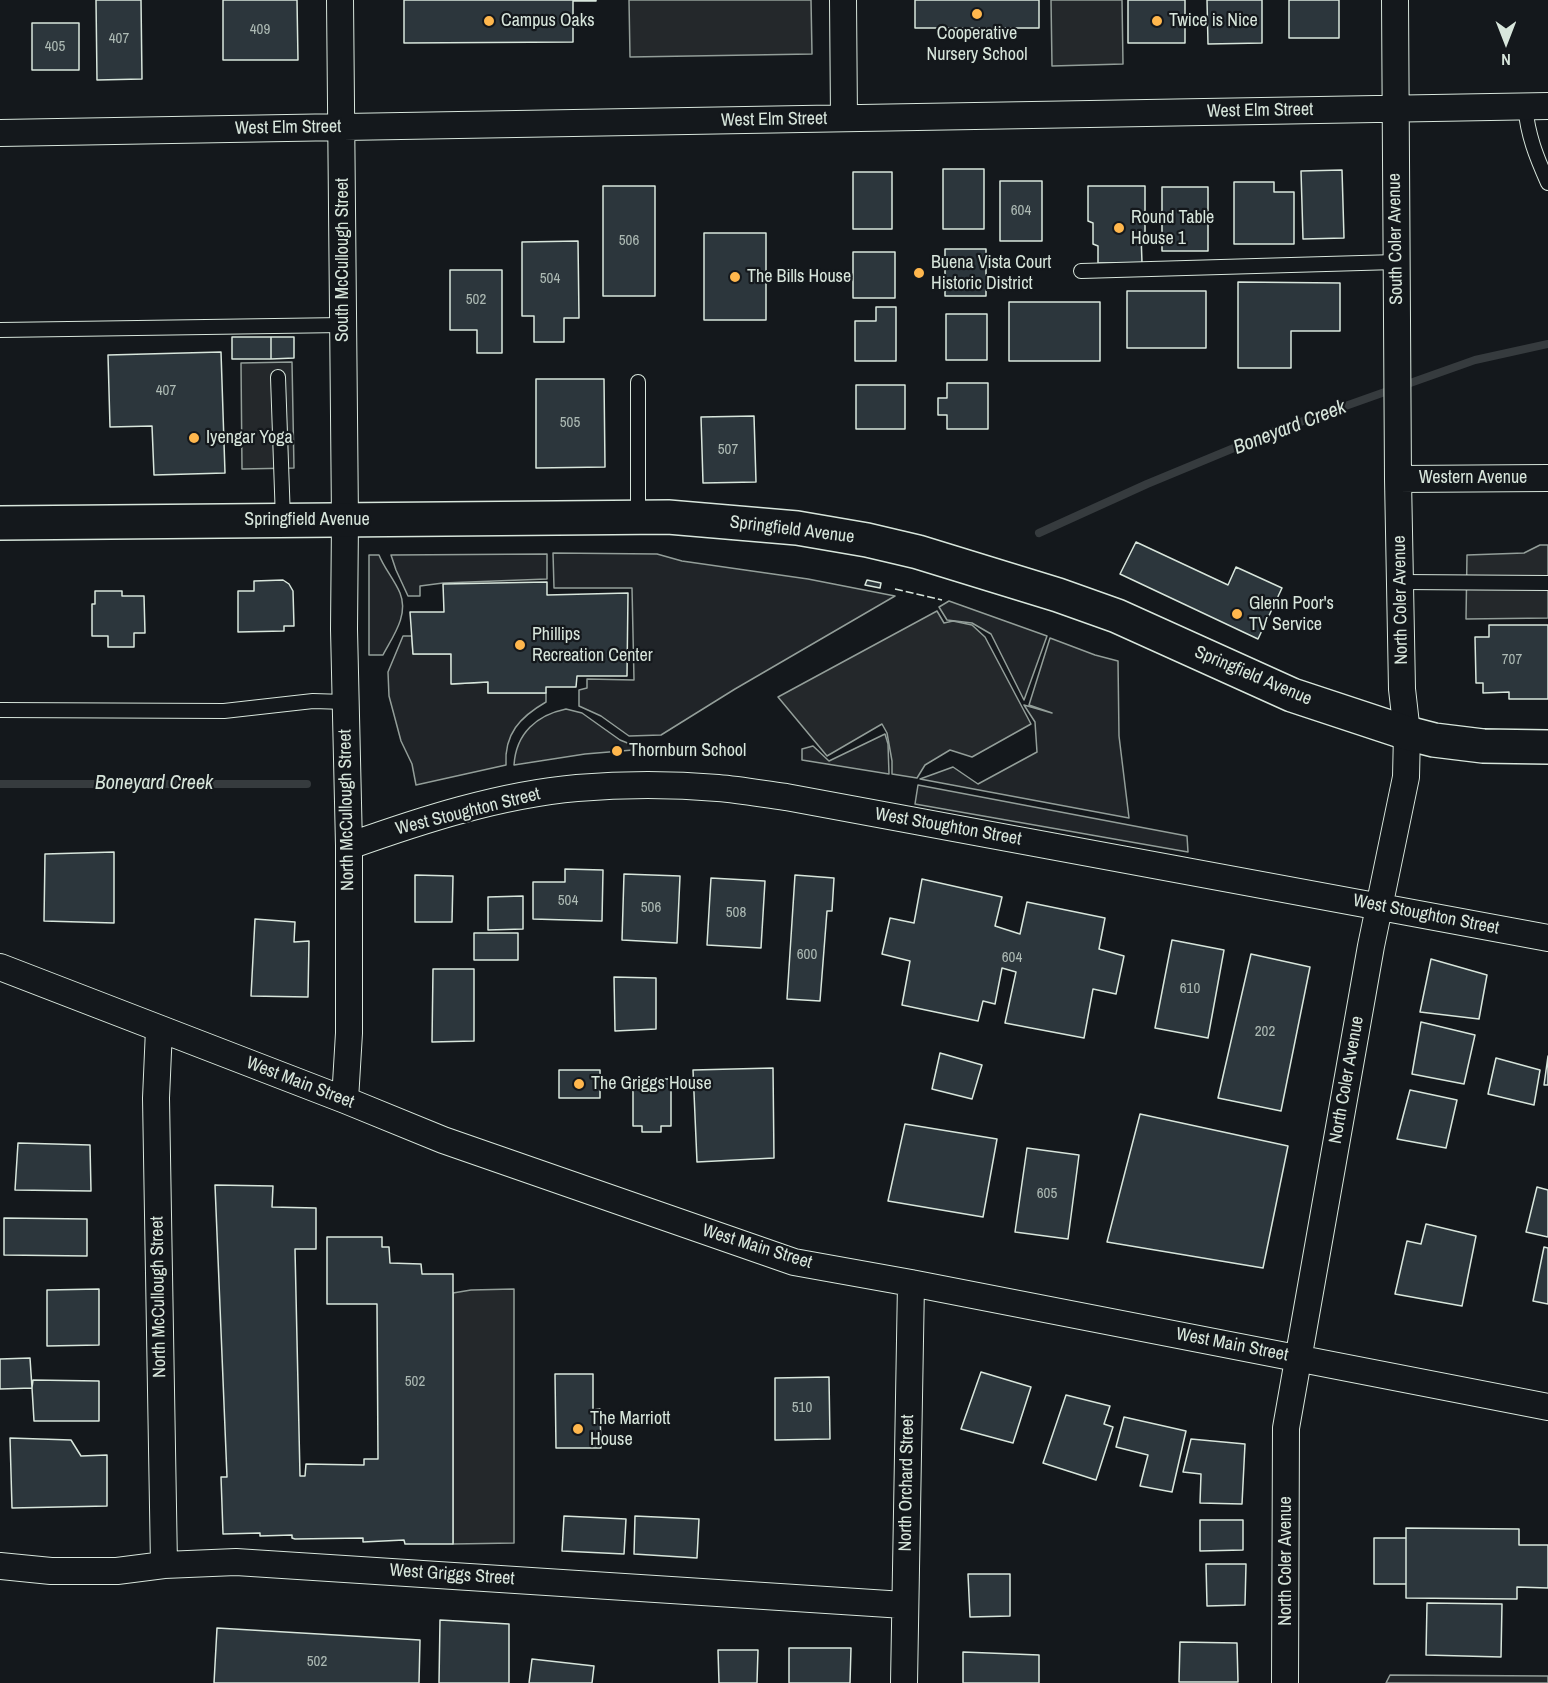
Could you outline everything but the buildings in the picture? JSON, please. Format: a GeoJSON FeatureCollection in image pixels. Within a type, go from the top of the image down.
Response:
{"type":"FeatureCollection","features":[{"type":"Feature","properties":{"kind":"street","name":"South McCullough Street"},"geometry":{"type":"LineString","coordinates":[[340,0],[345,520]]}},
{"type":"Feature","properties":{"kind":"street"},"geometry":{"type":"LineString","coordinates":[[843,0],[844,118]]}},
{"type":"Feature","properties":{"kind":"street","name":"South Coler Avenue"},"geometry":{"type":"LineString","coordinates":[[1395,0],[1398,479]]}},
{"type":"Feature","properties":{"kind":"street","name":"West Elm Street"},"geometry":{"type":"LineString","coordinates":[[0,133],[1536,106]]}},
{"type":"Feature","properties":{"kind":"street","name":"Western Avenue"},"geometry":{"type":"LineString","coordinates":[[1398,479],[1548,478]]}},
{"type":"Feature","properties":{"kind":"street","name":"North Coler Avenue"},"geometry":{"type":"LineString","coordinates":[[1285,1683],[1286,1428],[1379,905],[1406,777],[1407,733],[1402,689],[1398,479]]}},
{"type":"Feature","properties":{"kind":"street","name":"Springfield Avenue"},"geometry":{"type":"LineString","coordinates":[[0,523],[668,517],[797,528],[867,540],[969,566],[1117,616],[1292,695],[1407,733],[1434,740],[1483,746],[1548,747]]}},
{"type":"Feature","properties":{"kind":"street","name":"North McCullough Street"},"geometry":{"type":"LineString","coordinates":[[345,520],[345,702],[349,846],[349,1033],[345,1100]]}},
{"type":"Feature","properties":{"kind":"street","name":"West Stoughton Street"},"geometry":{"type":"LineString","coordinates":[[349,846],[405,826],[510,798],[576,788],[634,785],[718,788],[786,797],[1548,938]]}},
{"type":"Feature","properties":{"kind":"street","name":"West Main Street"},"geometry":{"type":"LineString","coordinates":[[0,967],[452,1143],[794,1262],[1548,1407]]}},
{"type":"Feature","properties":{"kind":"street","name":"North McCullough Street"},"geometry":{"type":"LineString","coordinates":[[159,1029],[156,1098],[164,1565]]}},
{"type":"Feature","properties":{"kind":"street","name":"North Orchard Street"},"geometry":{"type":"LineString","coordinates":[[904,1683],[911,1283]]}},
{"type":"Feature","properties":{"kind":"street","name":"West Griggs Street"},"geometry":{"type":"LineString","coordinates":[[0,1566],[51,1571],[117,1571],[164,1565],[236,1562],[904,1605]]}},
{"type":"Feature","properties":{"kind":"lane"},"geometry":{"type":"LineString","coordinates":[[1536,106],[1528,131],[1534,154],[1548,183]]}},
{"type":"Feature","properties":{"kind":"lane"},"geometry":{"type":"LineString","coordinates":[[1081,271],[1396,262]]}},
{"type":"Feature","properties":{"kind":"lane"},"geometry":{"type":"LineString","coordinates":[[0,330],[343,325]]}},
{"type":"Feature","properties":{"kind":"lane"},"geometry":{"type":"LineString","coordinates":[[278,377],[282,520]]}},
{"type":"Feature","properties":{"kind":"lane"},"geometry":{"type":"LineString","coordinates":[[638,382],[638,518]]}},
{"type":"Feature","properties":{"kind":"lane"},"geometry":{"type":"LineString","coordinates":[[1401,582],[1548,583]]}},
{"type":"Feature","properties":{"kind":"lane"},"geometry":{"type":"LineString","coordinates":[[0,710],[224,711],[313,701],[345,702]]}},
{"type":"Feature","properties":{"kind":"shaded area"},"geometry":{"type":"Polygon","coordinates":[[[629,0],[811,0],[812,54],[630,57],[629,0]]]}},
{"type":"Feature","properties":{"kind":"shaded area"},"geometry":{"type":"Polygon","coordinates":[[[1051,0],[1122,0],[1123,64],[1052,66],[1051,0]]]}},
{"type":"Feature","properties":{"kind":"shaded area"},"geometry":{"type":"Polygon","coordinates":[[[292,362],[294,468],[242,469],[241,363],[292,362]]]}},
{"type":"Feature","properties":{"kind":"shaded area"},"geometry":{"type":"Polygon","coordinates":[[[1540,545],[1548,545],[1548,618],[1466,619],[1467,555],[1524,553],[1540,545]]]}},
{"type":"Feature","properties":{"kind":"shaded area"},"geometry":{"type":"Polygon","coordinates":[[[553,553],[657,554],[682,561],[808,579],[895,596],[661,735],[629,736],[601,716],[579,706],[579,690],[587,688],[587,679],[634,680],[632,588],[554,588],[553,553]]]}},
{"type":"Feature","properties":{"kind":"shaded area"},"geometry":{"type":"Polygon","coordinates":[[[547,554],[547,579],[420,586],[420,596],[408,596],[391,555],[547,554]]]}},
{"type":"Feature","properties":{"kind":"shaded area"},"geometry":{"type":"Polygon","coordinates":[[[369,555],[379,555],[398,588],[402,601],[403,609],[399,625],[383,655],[369,655],[369,555]]]}},
{"type":"Feature","properties":{"kind":"shaded area"},"geometry":{"type":"Polygon","coordinates":[[[949,601],[1047,636],[1024,700],[991,634],[972,623],[947,620],[939,607],[949,601]]]}},
{"type":"Feature","properties":{"kind":"shaded area"},"geometry":{"type":"Polygon","coordinates":[[[937,611],[944,623],[953,621],[972,625],[985,637],[1031,724],[972,757],[950,750],[925,765],[917,778],[892,774],[887,733],[882,724],[827,756],[778,697],[937,611]]]}},
{"type":"Feature","properties":{"kind":"shaded area"},"geometry":{"type":"Polygon","coordinates":[[[403,636],[412,636],[413,654],[451,654],[452,684],[488,682],[488,693],[546,693],[546,702],[521,720],[511,735],[506,754],[506,765],[416,785],[412,764],[401,741],[389,696],[388,672],[403,636]]]}},
{"type":"Feature","properties":{"kind":"shaded area"},"geometry":{"type":"Polygon","coordinates":[[[1050,638],[1118,661],[1119,736],[1129,818],[920,779],[953,767],[978,784],[1037,752],[1035,722],[1024,705],[1052,713],[1029,705],[1050,638]]]}},
{"type":"Feature","properties":{"kind":"shaded area"},"geometry":{"type":"Polygon","coordinates":[[[566,709],[582,713],[620,740],[635,746],[633,750],[585,754],[514,765],[519,744],[530,727],[546,716],[566,709]]]}},
{"type":"Feature","properties":{"kind":"shaded area"},"geometry":{"type":"Polygon","coordinates":[[[885,734],[888,744],[889,774],[802,760],[802,749],[813,746],[829,761],[885,734]]]}},
{"type":"Feature","properties":{"kind":"shaded area"},"geometry":{"type":"Polygon","coordinates":[[[918,785],[1187,836],[1188,852],[915,804],[918,785]]]}},
{"type":"Feature","properties":{"kind":"shaded area"},"geometry":{"type":"Polygon","coordinates":[[[514,1289],[514,1543],[453,1544],[453,1293],[471,1290],[514,1289]]]}},
{"type":"Feature","properties":{"kind":"shaded area"},"geometry":{"type":"Polygon","coordinates":[[[1390,1675],[1548,1676],[1548,1683],[1386,1683],[1390,1675]]]}},
{"type":"Feature","properties":{"kind":"waterway","name":"Boneyard Creek"},"geometry":{"type":"LineString","coordinates":[[1039,533],[1147,484],[1275,431],[1475,360],[1548,344]]}},
{"type":"Feature","properties":{"kind":"waterway","name":"Boneyard Creek"},"geometry":{"type":"LineString","coordinates":[[0,784],[307,784]]}},
{"type":"Feature","properties":{"kind":"fence"},"geometry":{"type":"LineString","coordinates":[[895,589],[942,600]]}},
{"type":"Feature","properties":{"kind":"place","name":"Cooperative Nursery School"},"geometry":{"type":"Point","coordinates":[977,14]}},
{"type":"Feature","properties":{"kind":"place","name":"Campus Oaks"},"geometry":{"type":"Point","coordinates":[489,21]}},
{"type":"Feature","properties":{"kind":"place","name":"Twice is Nice"},"geometry":{"type":"Point","coordinates":[1157,21]}},
{"type":"Feature","properties":{"kind":"place","name":"Round Table House 1"},"geometry":{"type":"Point","coordinates":[1119,228]}},
{"type":"Feature","properties":{"kind":"place","name":"Buena Vista Court Historic District"},"geometry":{"type":"Point","coordinates":[919,273]}},
{"type":"Feature","properties":{"kind":"place","name":"The Bills House"},"geometry":{"type":"Point","coordinates":[735,277]}},
{"type":"Feature","properties":{"kind":"place","name":"Iyengar Yoga"},"geometry":{"type":"Point","coordinates":[194,438]}},
{"type":"Feature","properties":{"kind":"place","name":"Glenn Poor's TV Service"},"geometry":{"type":"Point","coordinates":[1237,614]}},
{"type":"Feature","properties":{"kind":"place","name":"Phillips Recreation Center"},"geometry":{"type":"Point","coordinates":[520,645]}},
{"type":"Feature","properties":{"kind":"place","name":"Thornburn School"},"geometry":{"type":"Point","coordinates":[617,751]}},
{"type":"Feature","properties":{"kind":"place","name":"The Griggs House"},"geometry":{"type":"Point","coordinates":[579,1084]}},
{"type":"Feature","properties":{"kind":"place","name":"The Marriott House"},"geometry":{"type":"Point","coordinates":[578,1429]}}]}
